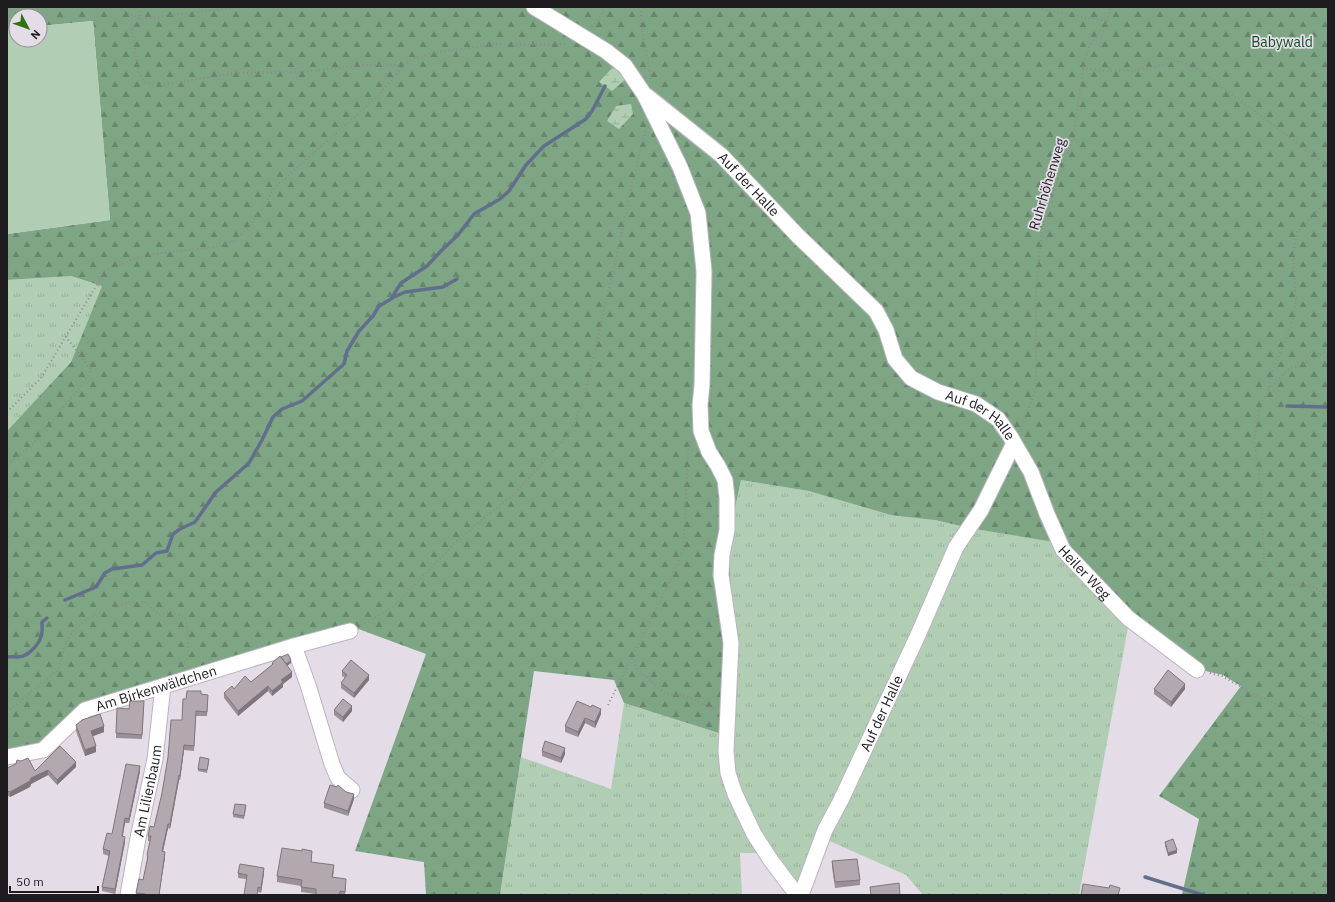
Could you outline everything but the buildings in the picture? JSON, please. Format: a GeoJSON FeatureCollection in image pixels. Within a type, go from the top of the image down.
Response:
{"type":"FeatureCollection","features":[{"type":"Feature","properties":{"kind":"street","name":"Auf der Halle"},"geometry":{"type":"LineString","coordinates":[[534,7],[606,51],[625,66],[721,155],[798,236],[876,311],[886,330],[895,359],[911,378],[938,392],[976,404],[998,419],[1014,443],[981,510],[956,548],[918,635],[841,800],[825,830],[801,895]]}},
{"type":"Feature","properties":{"kind":"street","name":"Auf der Halle"},"geometry":{"type":"LineString","coordinates":[[647,87],[651,108],[690,192],[698,213],[704,264],[702,385],[700,405],[701,431],[709,452],[725,480],[727,498],[727,530],[722,555],[722,575],[731,643],[726,751],[728,773],[735,794],[754,834],[770,859],[797,895]]}},
{"type":"Feature","properties":{"kind":"street","name":"Heiler Weg"},"geometry":{"type":"LineString","coordinates":[[1014,443],[1031,472],[1046,514],[1063,550],[1128,618],[1197,670]]}},
{"type":"Feature","properties":{"kind":"street","name":"Am Birkenwäldchen"},"geometry":{"type":"LineString","coordinates":[[7,757],[43,750],[85,710],[294,646],[350,631]]}},
{"type":"Feature","properties":{"kind":"street"},"geometry":{"type":"LineString","coordinates":[[294,646],[332,764],[338,778],[352,790]]}},
{"type":"Feature","properties":{"kind":"street","name":"Am Lilienbaum"},"geometry":{"type":"LineString","coordinates":[[128,895],[138,838],[155,759],[163,686]]}},
{"type":"Feature","properties":{"kind":"path"},"geometry":{"type":"LineString","coordinates":[[117,7],[140,19],[242,7]]}},
{"type":"Feature","properties":{"kind":"path"},"geometry":{"type":"LineString","coordinates":[[141,7],[140,19],[132,30],[139,74],[145,82],[156,86],[234,73],[298,72],[367,65],[404,65]]}},
{"type":"Feature","properties":{"kind":"path"},"geometry":{"type":"LineString","coordinates":[[7,412],[41,378],[106,271],[144,255],[216,247],[236,240],[261,211],[275,187],[376,98],[404,65],[414,58],[433,53],[449,52],[497,44],[566,44],[579,42],[584,38],[606,7]]}},
{"type":"Feature","properties":{"kind":"path"},"geometry":{"type":"LineString","coordinates":[[641,7],[647,87]]}},
{"type":"Feature","properties":{"kind":"path"},"geometry":{"type":"LineString","coordinates":[[1030,7],[1107,21]]}},
{"type":"Feature","properties":{"kind":"path","name":"Ruhrhöhenweg"},"geometry":{"type":"LineString","coordinates":[[1014,443],[1026,418],[1036,388],[1036,283],[1042,231],[1074,134],[1083,68],[1089,48],[1107,21],[1111,7]]}},
{"type":"Feature","properties":{"kind":"path"},"geometry":{"type":"LineString","coordinates":[[1083,68],[1110,71],[1135,70],[1181,61],[1199,70],[1328,166]]}},
{"type":"Feature","properties":{"kind":"path"},"geometry":{"type":"LineString","coordinates":[[350,631],[393,607],[462,537],[516,492],[569,434],[583,402],[632,184],[651,108]]}},
{"type":"Feature","properties":{"kind":"path"},"geometry":{"type":"LineString","coordinates":[[1328,200],[1297,232],[1293,253],[1296,301],[1291,327],[1270,377],[1269,388],[1259,410],[1254,443],[1259,470],[1264,562],[1273,577],[1285,584],[1315,587],[1328,598]]}},
{"type":"Feature","properties":{"kind":"path"},"geometry":{"type":"LineString","coordinates":[[7,464],[30,447],[82,385],[91,370],[66,337]]}},
{"type":"Feature","properties":{"kind":"path"},"geometry":{"type":"LineString","coordinates":[[1269,388],[1289,369],[1328,350]]}},
{"type":"Feature","properties":{"kind":"path"},"geometry":{"type":"LineString","coordinates":[[608,705],[670,581],[683,550],[690,437]]}},
{"type":"Feature","properties":{"kind":"path"},"geometry":{"type":"LineString","coordinates":[[7,712],[58,670],[65,645],[72,632],[85,620],[101,612],[128,602],[146,602],[159,615],[171,612],[185,618],[189,637],[187,659],[180,666],[176,674],[179,681]]}},
{"type":"Feature","properties":{"kind":"path"},"geometry":{"type":"LineString","coordinates":[[632,658],[637,669],[666,694],[683,695],[714,708],[716,713]]}},
{"type":"Feature","properties":{"kind":"path"},"geometry":{"type":"LineString","coordinates":[[1197,670],[1222,676],[1257,696],[1285,707],[1322,728],[1328,735]]}},
{"type":"Feature","properties":{"kind":"green space","name":"Babywald"},"geometry":{"type":"Polygon","coordinates":[[[7,7],[1328,7],[1328,895],[1182,895],[1199,819],[1159,796],[1241,686],[1223,675],[1197,669],[1129,617],[1060,543],[969,528],[935,520],[891,515],[809,491],[741,480],[729,536],[731,599],[725,735],[624,703],[614,680],[534,671],[500,895],[426,895],[424,862],[355,851],[426,654],[353,627],[83,707],[41,745],[7,752],[7,431],[71,362],[102,286],[71,276],[7,280],[7,234],[110,220],[93,21],[48,25],[48,8],[8,8],[7,29],[7,7]]]}},
{"type":"Feature","properties":{"kind":"green space"},"geometry":{"type":"Polygon","coordinates":[[[93,21],[110,220],[7,234],[7,29],[8,48],[48,48],[48,25],[93,21]]]}},
{"type":"Feature","properties":{"kind":"green space"},"geometry":{"type":"Polygon","coordinates":[[[615,65],[626,79],[612,91],[599,82],[615,65]]]}},
{"type":"Feature","properties":{"kind":"green space"},"geometry":{"type":"Polygon","coordinates":[[[631,104],[633,114],[619,129],[607,121],[616,106],[631,104]]]}},
{"type":"Feature","properties":{"kind":"green space"},"geometry":{"type":"Polygon","coordinates":[[[71,276],[102,286],[71,362],[7,431],[7,280],[71,276]]]}},
{"type":"Feature","properties":{"kind":"green space"},"geometry":{"type":"Polygon","coordinates":[[[741,480],[809,491],[965,527],[805,879],[795,886],[774,861],[731,772],[733,668],[729,536],[741,480]]]}},
{"type":"Feature","properties":{"kind":"green space"},"geometry":{"type":"Polygon","coordinates":[[[970,528],[1058,542],[1129,622],[1079,895],[923,895],[906,875],[825,839],[970,528]]]}},
{"type":"Feature","properties":{"kind":"green space"},"geometry":{"type":"Polygon","coordinates":[[[624,703],[725,735],[725,751],[763,853],[740,853],[742,895],[500,895],[521,757],[611,789],[624,703]]]}},
{"type":"Feature","properties":{"kind":"waterway"},"geometry":{"type":"LineString","coordinates":[[65,600],[96,587],[105,573],[112,569],[142,565],[156,553],[167,551],[173,534],[195,522],[216,492],[249,463],[273,417],[282,409],[302,401],[344,364],[347,351],[359,331],[373,316],[379,306],[391,299],[401,283],[427,266],[458,235],[474,214],[500,199],[509,191],[526,165],[544,146],[586,119],[592,111],[605,86]]}},
{"type":"Feature","properties":{"kind":"waterway"},"geometry":{"type":"LineString","coordinates":[[392,298],[405,292],[443,287],[457,279]]}},
{"type":"Feature","properties":{"kind":"waterway"},"geometry":{"type":"LineString","coordinates":[[1287,406],[1328,407]]}},
{"type":"Feature","properties":{"kind":"waterway"},"geometry":{"type":"LineString","coordinates":[[7,657],[23,656],[34,648],[41,638],[42,622],[47,618]]}},
{"type":"Feature","properties":{"kind":"waterway"},"geometry":{"type":"LineString","coordinates":[[1145,877],[1203,895]]}}]}
